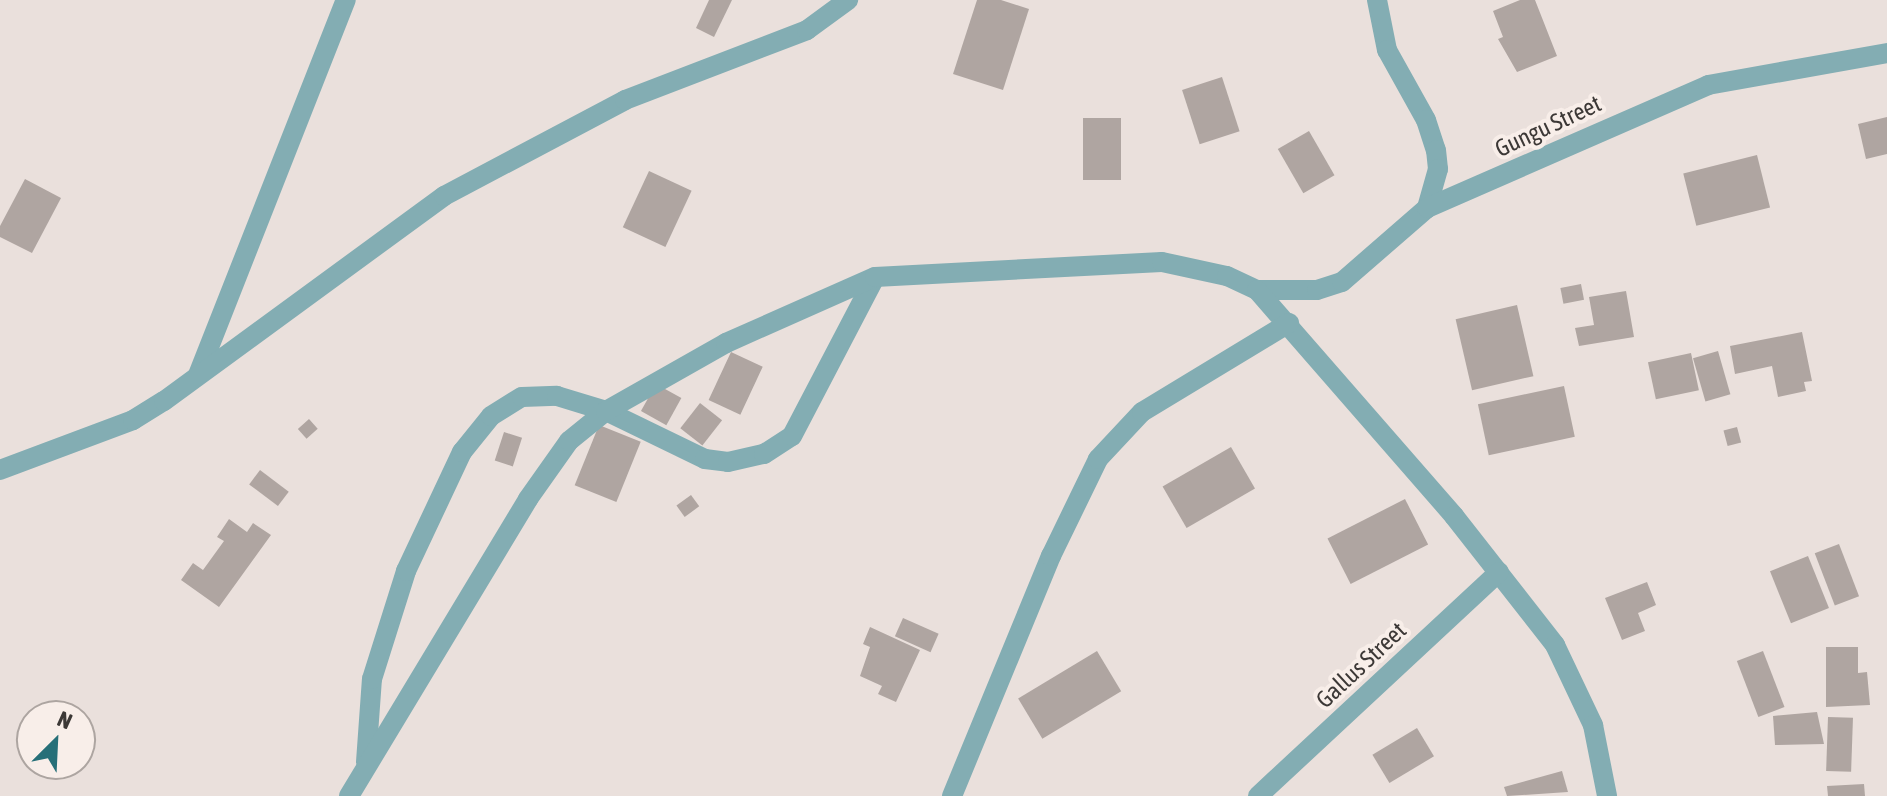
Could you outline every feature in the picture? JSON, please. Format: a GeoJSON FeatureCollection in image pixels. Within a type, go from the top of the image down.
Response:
{"type":"FeatureCollection","features":[{"type":"Feature","properties":{"kind":"street"},"geometry":{"type":"LineString","coordinates":[[198,375],[346,0]]}},
{"type":"Feature","properties":{"kind":"street"},"geometry":{"type":"LineString","coordinates":[[0,470],[133,420],[444,196],[625,100],[807,30],[848,0]]}},
{"type":"Feature","properties":{"kind":"street"},"geometry":{"type":"LineString","coordinates":[[1377,0],[1387,50],[1426,120],[1436,150],[1438,169],[1427,208]]}},
{"type":"Feature","properties":{"kind":"street","name":"Gungu Street"},"geometry":{"type":"LineString","coordinates":[[1257,290],[1317,290],[1342,282],[1427,208],[1708,85],[1887,53]]}},
{"type":"Feature","properties":{"kind":"street"},"geometry":{"type":"LineString","coordinates":[[349,796],[366,763],[528,499],[569,441],[606,411],[726,343],[875,277],[1162,262],[1227,276],[1257,290],[1289,323],[1499,572],[1555,645],[1593,725],[1607,796]]}},
{"type":"Feature","properties":{"kind":"street"},"geometry":{"type":"LineString","coordinates":[[366,763],[372,679],[406,571],[462,452],[491,416],[522,397],[557,396],[606,411],[705,459],[728,462],[764,454],[792,436],[875,277]]}},
{"type":"Feature","properties":{"kind":"street"},"geometry":{"type":"LineString","coordinates":[[952,796],[1051,556],[1098,459],[1142,412],[1289,323]]}},
{"type":"Feature","properties":{"kind":"street","name":"Gallus Street"},"geometry":{"type":"LineString","coordinates":[[1258,796],[1499,572]]}},
{"type":"Feature","properties":{"kind":"building"},"geometry":{"type":"Polygon","coordinates":[[[709,0],[732,0],[714,37],[696,28],[709,0]]]}},
{"type":"Feature","properties":{"kind":"building"},"geometry":{"type":"Polygon","coordinates":[[[977,0],[1001,0],[1029,9],[1003,90],[953,74],[977,0]]]}},
{"type":"Feature","properties":{"kind":"building"},"geometry":{"type":"Polygon","coordinates":[[[1520,0],[1535,0],[1557,56],[1517,72],[1498,39],[1503,37],[1493,11],[1520,0]]]}},
{"type":"Feature","properties":{"kind":"building"},"geometry":{"type":"Polygon","coordinates":[[[1222,77],[1240,131],[1200,144],[1182,90],[1222,77]]]}},
{"type":"Feature","properties":{"kind":"building"},"geometry":{"type":"Polygon","coordinates":[[[1887,117],[1887,154],[1866,159],[1858,124],[1887,117]]]}},
{"type":"Feature","properties":{"kind":"building"},"geometry":{"type":"Polygon","coordinates":[[[1083,118],[1121,118],[1121,180],[1083,180],[1083,118]]]}},
{"type":"Feature","properties":{"kind":"building"},"geometry":{"type":"Polygon","coordinates":[[[1309,131],[1334,175],[1303,193],[1278,149],[1309,131]]]}},
{"type":"Feature","properties":{"kind":"building"},"geometry":{"type":"Polygon","coordinates":[[[1757,155],[1770,207],[1696,226],[1683,173],[1757,155]]]}},
{"type":"Feature","properties":{"kind":"building"},"geometry":{"type":"Polygon","coordinates":[[[649,171],[692,191],[665,247],[623,227],[649,171]]]}},
{"type":"Feature","properties":{"kind":"building"},"geometry":{"type":"Polygon","coordinates":[[[25,179],[61,198],[32,253],[0,237],[0,226],[25,179]]]}},
{"type":"Feature","properties":{"kind":"building"},"geometry":{"type":"Polygon","coordinates":[[[1581,284],[1584,300],[1563,304],[1560,288],[1581,284]]]}},
{"type":"Feature","properties":{"kind":"building"},"geometry":{"type":"Polygon","coordinates":[[[1626,291],[1634,337],[1579,346],[1575,328],[1594,325],[1589,297],[1626,291]]]}},
{"type":"Feature","properties":{"kind":"building"},"geometry":{"type":"Polygon","coordinates":[[[1517,305],[1533,376],[1472,390],[1456,319],[1517,305]]]}},
{"type":"Feature","properties":{"kind":"building"},"geometry":{"type":"Polygon","coordinates":[[[1802,332],[1812,381],[1804,382],[1806,391],[1778,397],[1772,366],[1735,374],[1730,346],[1802,332]]]}},
{"type":"Feature","properties":{"kind":"building"},"geometry":{"type":"Polygon","coordinates":[[[1718,351],[1730,394],[1705,401],[1693,358],[1718,351]]]}},
{"type":"Feature","properties":{"kind":"building"},"geometry":{"type":"Polygon","coordinates":[[[731,352],[763,367],[740,415],[709,400],[731,352]]]}},
{"type":"Feature","properties":{"kind":"building"},"geometry":{"type":"Polygon","coordinates":[[[1691,353],[1699,390],[1656,399],[1648,362],[1691,353]]]}},
{"type":"Feature","properties":{"kind":"building"},"geometry":{"type":"Polygon","coordinates":[[[656,384],[681,398],[666,425],[641,411],[656,384]]]}},
{"type":"Feature","properties":{"kind":"building"},"geometry":{"type":"Polygon","coordinates":[[[1564,386],[1575,437],[1489,455],[1478,404],[1564,386]]]}},
{"type":"Feature","properties":{"kind":"building"},"geometry":{"type":"Polygon","coordinates":[[[700,403],[722,420],[702,445],[680,428],[700,403]]]}},
{"type":"Feature","properties":{"kind":"building"},"geometry":{"type":"Polygon","coordinates":[[[309,419],[318,429],[307,439],[298,429],[309,419]]]}},
{"type":"Feature","properties":{"kind":"building"},"geometry":{"type":"Polygon","coordinates":[[[599,425],[641,442],[616,502],[575,485],[599,425]]]}},
{"type":"Feature","properties":{"kind":"building"},"geometry":{"type":"Polygon","coordinates":[[[1737,427],[1741,442],[1728,446],[1723,431],[1737,427]]]}},
{"type":"Feature","properties":{"kind":"building"},"geometry":{"type":"Polygon","coordinates":[[[504,432],[522,438],[513,466],[495,461],[504,432]]]}},
{"type":"Feature","properties":{"kind":"building"},"geometry":{"type":"Polygon","coordinates":[[[1231,447],[1255,489],[1187,528],[1163,486],[1231,447]]]}},
{"type":"Feature","properties":{"kind":"building"},"geometry":{"type":"Polygon","coordinates":[[[260,470],[289,492],[278,506],[249,484],[260,470]]]}},
{"type":"Feature","properties":{"kind":"building"},"geometry":{"type":"Polygon","coordinates":[[[691,495],[699,506],[685,517],[676,506],[691,495]]]}},
{"type":"Feature","properties":{"kind":"building"},"geometry":{"type":"Polygon","coordinates":[[[1405,499],[1428,544],[1351,584],[1327,538],[1405,499]]]}},
{"type":"Feature","properties":{"kind":"building"},"geometry":{"type":"Polygon","coordinates":[[[229,519],[247,532],[253,523],[271,535],[219,607],[181,580],[193,563],[203,570],[224,541],[217,537],[229,519]]]}},
{"type":"Feature","properties":{"kind":"building"},"geometry":{"type":"Polygon","coordinates":[[[1839,544],[1859,596],[1835,606],[1815,553],[1839,544]]]}},
{"type":"Feature","properties":{"kind":"building"},"geometry":{"type":"Polygon","coordinates":[[[1808,556],[1829,608],[1791,623],[1770,571],[1808,556]]]}},
{"type":"Feature","properties":{"kind":"building"},"geometry":{"type":"Polygon","coordinates":[[[1647,582],[1656,605],[1638,613],[1645,631],[1622,640],[1605,598],[1647,582]]]}},
{"type":"Feature","properties":{"kind":"building"},"geometry":{"type":"Polygon","coordinates":[[[903,618],[939,634],[930,652],[895,636],[903,618]]]}},
{"type":"Feature","properties":{"kind":"building"},"geometry":{"type":"Polygon","coordinates":[[[870,627],[920,650],[896,702],[878,694],[882,686],[860,676],[870,647],[863,644],[870,627]]]}},
{"type":"Feature","properties":{"kind":"building"},"geometry":{"type":"Polygon","coordinates":[[[1826,647],[1858,647],[1858,673],[1867,672],[1870,705],[1826,707],[1826,647]]]}},
{"type":"Feature","properties":{"kind":"building"},"geometry":{"type":"Polygon","coordinates":[[[1097,651],[1121,691],[1042,739],[1018,698],[1097,651]]]}},
{"type":"Feature","properties":{"kind":"building"},"geometry":{"type":"Polygon","coordinates":[[[1763,651],[1785,707],[1758,717],[1737,661],[1763,651]]]}},
{"type":"Feature","properties":{"kind":"building"},"geometry":{"type":"Polygon","coordinates":[[[1817,712],[1824,744],[1775,745],[1773,716],[1817,712]]]}},
{"type":"Feature","properties":{"kind":"building"},"geometry":{"type":"Polygon","coordinates":[[[1828,717],[1853,718],[1851,772],[1826,771],[1828,717]]]}},
{"type":"Feature","properties":{"kind":"building"},"geometry":{"type":"Polygon","coordinates":[[[1417,728],[1434,756],[1389,783],[1372,755],[1417,728]]]}},
{"type":"Feature","properties":{"kind":"building"},"geometry":{"type":"Polygon","coordinates":[[[1562,771],[1568,792],[1507,796],[1504,787],[1562,771]]]}},
{"type":"Feature","properties":{"kind":"building"},"geometry":{"type":"Polygon","coordinates":[[[1864,784],[1865,796],[1828,796],[1827,786],[1864,784]]]}}]}
